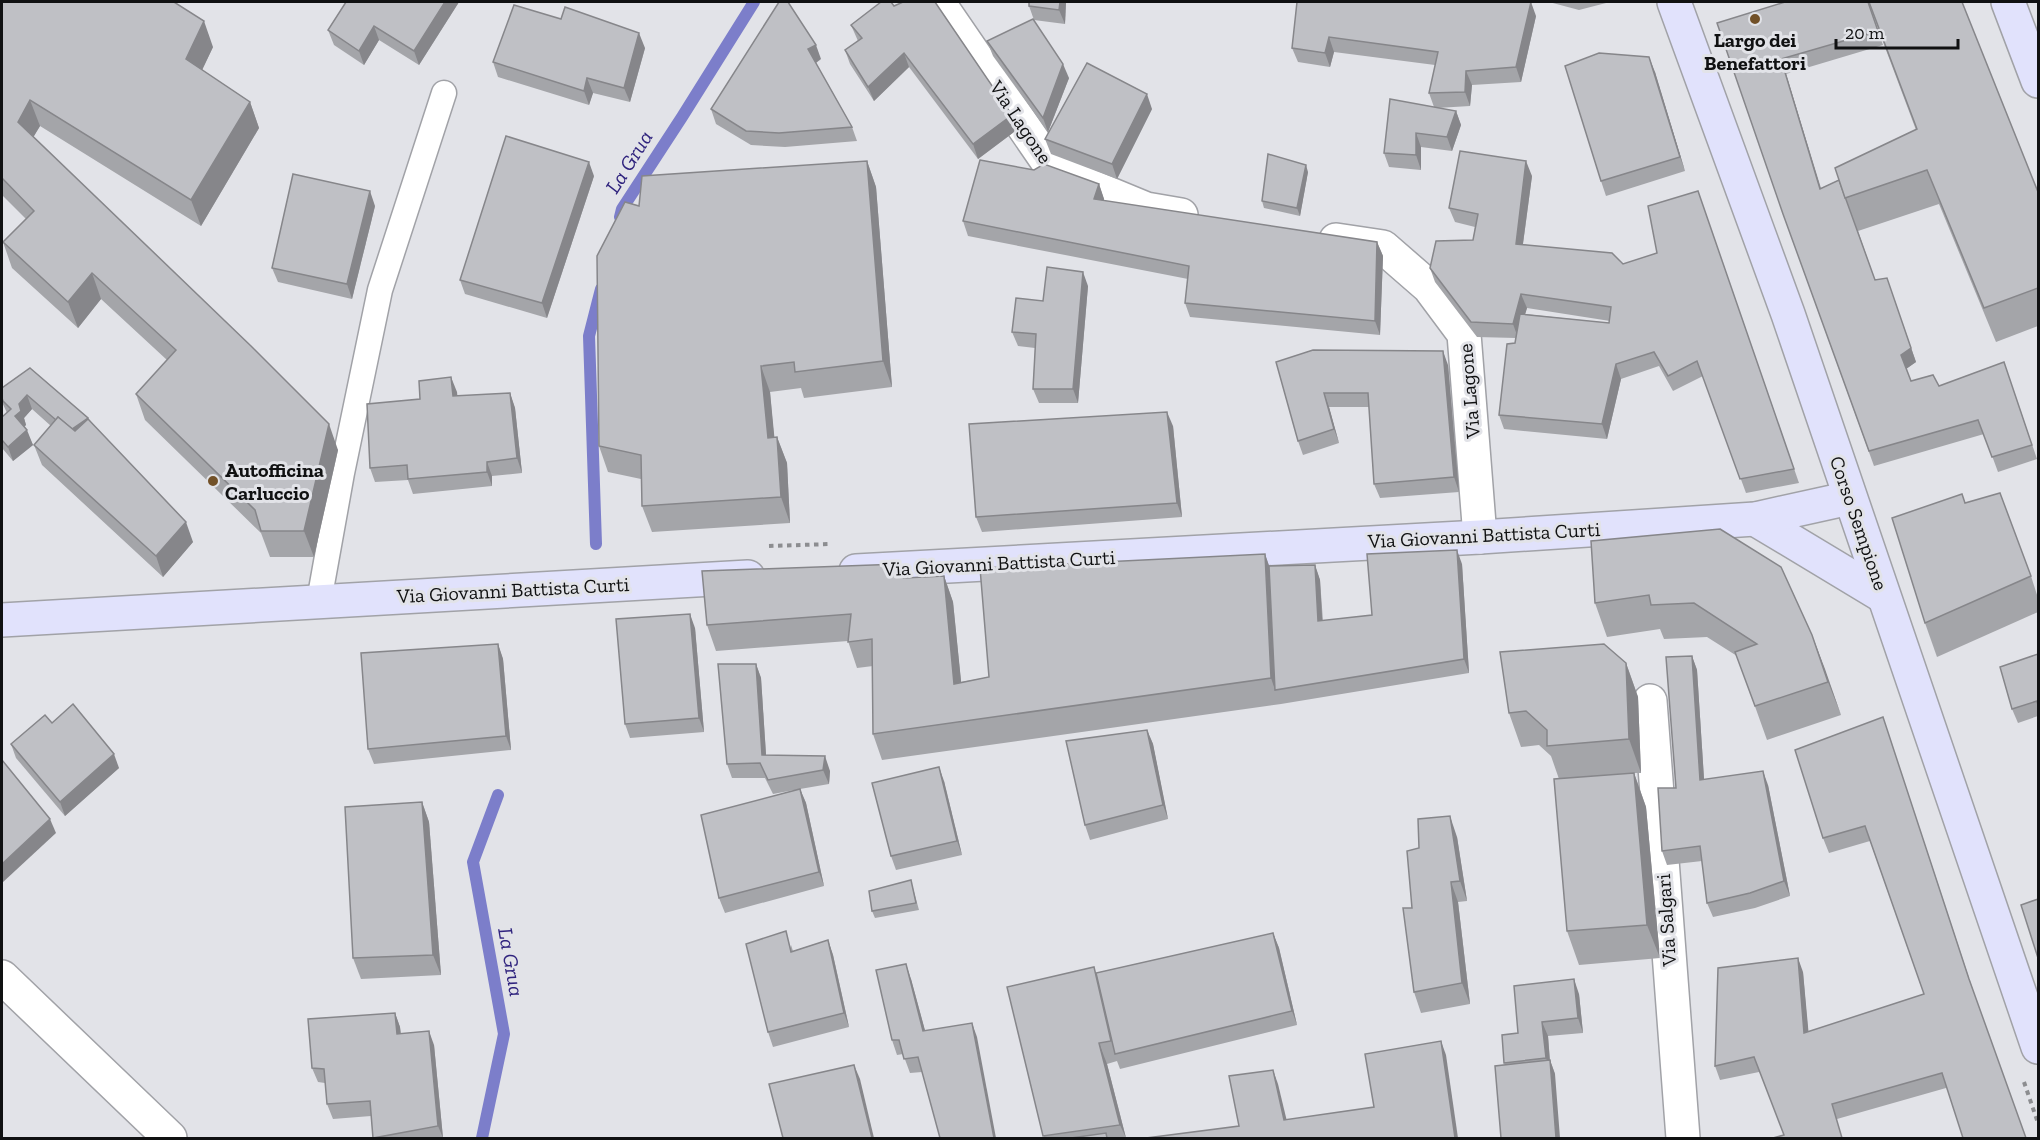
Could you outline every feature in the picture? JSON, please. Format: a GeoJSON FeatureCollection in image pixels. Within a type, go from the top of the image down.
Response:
{"type":"FeatureCollection","features":[{"type":"Feature","properties":{"kind":"street","name":"Via Lagone"},"geometry":{"type":"LineString","coordinates":[[938,2],[1054,171],[1146,210],[1206,219]]}},
{"type":"Feature","properties":{"kind":"street","name":"Corso Sempione"},"geometry":{"type":"LineString","coordinates":[[1674,2],[1788,314],[2038,1047]]}},
{"type":"Feature","properties":{"kind":"street"},"geometry":{"type":"LineString","coordinates":[[2008,2],[2038,81]]}},
{"type":"Feature","properties":{"kind":"street","name":"Via Lagone"},"geometry":{"type":"LineString","coordinates":[[1312,236],[1383,247],[1429,287],[1464,334],[1480,537]]}},
{"type":"Feature","properties":{"kind":"street","name":"Via Giovanni Battista Curti"},"geometry":{"type":"LineString","coordinates":[[828,559],[1480,537],[1755,519],[1850,498]]}},
{"type":"Feature","properties":{"kind":"street"},"geometry":{"type":"LineString","coordinates":[[1755,519],[1883,596]]}},
{"type":"Feature","properties":{"kind":"street","name":"Via Giovanni Battista Curti"},"geometry":{"type":"LineString","coordinates":[[2,620],[319,602],[770,561]]}},
{"type":"Feature","properties":{"kind":"street","name":"Via Salgari"},"geometry":{"type":"LineString","coordinates":[[1650,701],[1683,1138]]}},
{"type":"Feature","properties":{"kind":"street"},"geometry":{"type":"LineString","coordinates":[[2,977],[160,1136]]}},
{"type":"Feature","properties":{"kind":"lane"},"geometry":{"type":"LineString","coordinates":[[319,602],[342,473],[380,290],[444,93]]}},
{"type":"Feature","properties":{"kind":"path"},"geometry":{"type":"LineString","coordinates":[[770,561],[828,559]]}},
{"type":"Feature","properties":{"kind":"path"},"geometry":{"type":"LineString","coordinates":[[2021,1076],[2038,1123]]}},
{"type":"Feature","properties":{"kind":"building"},"geometry":{"type":"Polygon","coordinates":[[[2,2],[174,2],[204,21],[186,59],[250,102],[191,200],[30,100],[18,122],[329,424],[304,531],[261,531],[255,510],[136,394],[176,350],[92,273],[68,302],[3,242],[34,211],[2,178],[2,2]]]}},
{"type":"Feature","properties":{"kind":"building"},"geometry":{"type":"Polygon","coordinates":[[[346,2],[445,2],[414,51],[374,26],[359,51],[328,30],[346,2]]]}},
{"type":"Feature","properties":{"kind":"building"},"geometry":{"type":"Polygon","coordinates":[[[779,2],[788,2],[816,45],[808,49],[852,127],[779,133],[746,131],[711,109],[779,2]]]}},
{"type":"Feature","properties":{"kind":"building"},"geometry":{"type":"Polygon","coordinates":[[[881,2],[891,2],[894,6],[903,2],[935,2],[1012,115],[973,144],[904,53],[868,87],[845,50],[862,38],[851,25],[881,2]]]}},
{"type":"Feature","properties":{"kind":"building"},"geometry":{"type":"Polygon","coordinates":[[[1029,2],[1060,2],[1059,10],[1029,6],[1029,2]]]}},
{"type":"Feature","properties":{"kind":"building"},"geometry":{"type":"Polygon","coordinates":[[[1297,2],[1531,2],[1516,67],[1466,71],[1465,92],[1429,93],[1438,52],[1329,37],[1325,53],[1292,48],[1297,2]]]}},
{"type":"Feature","properties":{"kind":"building"},"geometry":{"type":"Polygon","coordinates":[[[1785,2],[1868,2],[1878,31],[1781,59],[1820,189],[1839,180],[1875,280],[1887,278],[1911,348],[1901,355],[1911,381],[1933,375],[1939,386],[2004,362],[2032,445],[1992,457],[1978,420],[1869,451],[1717,23],[1785,2]]]}},
{"type":"Feature","properties":{"kind":"building"},"geometry":{"type":"Polygon","coordinates":[[[1869,2],[1962,2],[2038,192],[2038,288],[1984,308],[1927,170],[1845,198],[1835,168],[1917,129],[1869,2]]]}},
{"type":"Feature","properties":{"kind":"building"},"geometry":{"type":"Polygon","coordinates":[[[514,5],[561,19],[565,7],[639,33],[624,88],[587,78],[584,91],[493,62],[514,5]]]}},
{"type":"Feature","properties":{"kind":"building"},"geometry":{"type":"Polygon","coordinates":[[[1033,19],[1063,64],[1043,118],[987,41],[1033,19]]]}},
{"type":"Feature","properties":{"kind":"building"},"geometry":{"type":"Polygon","coordinates":[[[1599,53],[1649,57],[1680,157],[1601,181],[1565,66],[1599,53]]]}},
{"type":"Feature","properties":{"kind":"building"},"geometry":{"type":"Polygon","coordinates":[[[1087,63],[1147,94],[1112,164],[1045,139],[1087,63]]]}},
{"type":"Feature","properties":{"kind":"building"},"geometry":{"type":"Polygon","coordinates":[[[1390,99],[1456,111],[1447,137],[1416,133],[1416,155],[1384,153],[1390,99]]]}},
{"type":"Feature","properties":{"kind":"building"},"geometry":{"type":"Polygon","coordinates":[[[506,136],[589,162],[542,303],[460,280],[506,136]]]}},
{"type":"Feature","properties":{"kind":"building"},"geometry":{"type":"Polygon","coordinates":[[[1460,151],[1526,161],[1516,244],[1612,253],[1623,264],[1657,253],[1648,206],[1698,191],[1794,469],[1740,479],[1697,361],[1668,376],[1654,352],[1616,364],[1602,424],[1499,415],[1507,344],[1515,343],[1520,314],[1609,323],[1611,307],[1521,294],[1513,324],[1471,322],[1430,268],[1436,241],[1473,240],[1478,214],[1449,208],[1460,151]]]}},
{"type":"Feature","properties":{"kind":"building"},"geometry":{"type":"Polygon","coordinates":[[[1268,154],[1306,165],[1297,208],[1262,201],[1268,154]]]}},
{"type":"Feature","properties":{"kind":"building"},"geometry":{"type":"Polygon","coordinates":[[[980,160],[1034,170],[1044,164],[1099,184],[1094,199],[1377,242],[1375,321],[1185,303],[1189,266],[963,221],[980,160]]]}},
{"type":"Feature","properties":{"kind":"building"},"geometry":{"type":"Polygon","coordinates":[[[867,161],[883,361],[795,372],[794,362],[761,366],[768,438],[777,437],[781,497],[642,506],[641,455],[599,446],[597,256],[625,202],[639,206],[642,176],[867,161]]]}},
{"type":"Feature","properties":{"kind":"building"},"geometry":{"type":"Polygon","coordinates":[[[293,174],[370,191],[347,284],[272,268],[293,174]]]}},
{"type":"Feature","properties":{"kind":"building"},"geometry":{"type":"Polygon","coordinates":[[[1047,267],[1083,272],[1073,389],[1033,389],[1036,334],[1012,332],[1016,298],[1043,301],[1047,267]]]}},
{"type":"Feature","properties":{"kind":"building"},"geometry":{"type":"Polygon","coordinates":[[[1313,350],[1443,351],[1454,477],[1374,484],[1368,393],[1324,393],[1334,429],[1298,441],[1276,362],[1313,350]]]}},
{"type":"Feature","properties":{"kind":"building"},"geometry":{"type":"Polygon","coordinates":[[[30,368],[88,418],[72,429],[58,417],[56,420],[27,395],[19,404],[21,411],[15,416],[27,430],[8,447],[2,440],[2,417],[11,409],[3,401],[2,388],[30,368]]]}},
{"type":"Feature","properties":{"kind":"building"},"geometry":{"type":"Polygon","coordinates":[[[451,377],[453,396],[510,393],[517,458],[487,462],[487,472],[408,479],[407,465],[370,468],[367,404],[420,399],[419,381],[451,377]]]}},
{"type":"Feature","properties":{"kind":"building"},"geometry":{"type":"Polygon","coordinates":[[[1167,412],[1177,503],[976,517],[969,424],[1167,412]]]}},
{"type":"Feature","properties":{"kind":"building"},"geometry":{"type":"Polygon","coordinates":[[[58,417],[75,431],[88,419],[186,522],[156,556],[34,445],[58,417]]]}},
{"type":"Feature","properties":{"kind":"building"},"geometry":{"type":"Polygon","coordinates":[[[2000,493],[2031,576],[1925,623],[1892,518],[1962,494],[1965,503],[2000,493]]]}},
{"type":"Feature","properties":{"kind":"building"},"geometry":{"type":"Polygon","coordinates":[[[1720,529],[1781,567],[1812,635],[1828,682],[1755,706],[1735,652],[1757,644],[1694,603],[1651,605],[1649,595],[1595,603],[1591,541],[1720,529]]]}},
{"type":"Feature","properties":{"kind":"building"},"geometry":{"type":"Polygon","coordinates":[[[1457,550],[1464,659],[1275,690],[1269,566],[1315,565],[1318,621],[1372,615],[1367,554],[1457,550]]]}},
{"type":"Feature","properties":{"kind":"building"},"geometry":{"type":"Polygon","coordinates":[[[1265,554],[1271,678],[873,734],[872,639],[848,642],[851,614],[707,625],[702,571],[900,564],[904,578],[944,576],[954,684],[989,677],[980,568],[1265,554]]]}},
{"type":"Feature","properties":{"kind":"building"},"geometry":{"type":"Polygon","coordinates":[[[690,614],[699,718],[625,724],[616,619],[690,614]]]}},
{"type":"Feature","properties":{"kind":"building"},"geometry":{"type":"Polygon","coordinates":[[[498,644],[506,736],[368,749],[361,653],[498,644]]]}},
{"type":"Feature","properties":{"kind":"building"},"geometry":{"type":"Polygon","coordinates":[[[1604,644],[1626,663],[1629,739],[1547,746],[1547,730],[1526,711],[1509,713],[1500,652],[1604,644]]]}},
{"type":"Feature","properties":{"kind":"building"},"geometry":{"type":"Polygon","coordinates":[[[2038,654],[2038,705],[2037,701],[2012,709],[2000,667],[2038,654]]]}},
{"type":"Feature","properties":{"kind":"building"},"geometry":{"type":"Polygon","coordinates":[[[1692,656],[1700,780],[1763,771],[1784,881],[1750,893],[1707,903],[1700,846],[1662,851],[1658,788],[1676,788],[1666,657],[1692,656]]]}},
{"type":"Feature","properties":{"kind":"building"},"geometry":{"type":"Polygon","coordinates":[[[718,664],[756,664],[762,755],[825,756],[823,770],[768,780],[760,763],[727,764],[718,664]]]}},
{"type":"Feature","properties":{"kind":"building"},"geometry":{"type":"Polygon","coordinates":[[[73,704],[114,754],[60,802],[11,744],[45,715],[52,723],[73,704]]]}},
{"type":"Feature","properties":{"kind":"building"},"geometry":{"type":"Polygon","coordinates":[[[1883,717],[1969,979],[2026,1138],[1963,1138],[1942,1073],[1832,1104],[1842,1138],[1773,1138],[1784,1135],[1754,1057],[1715,1066],[1718,968],[1798,958],[1804,1033],[1924,994],[1865,826],[1823,838],[1795,750],[1883,717]]]}},
{"type":"Feature","properties":{"kind":"building"},"geometry":{"type":"Polygon","coordinates":[[[1147,730],[1163,805],[1085,825],[1066,741],[1147,730]]]}},
{"type":"Feature","properties":{"kind":"building"},"geometry":{"type":"Polygon","coordinates":[[[2,760],[50,819],[2,864],[2,760]]]}},
{"type":"Feature","properties":{"kind":"building"},"geometry":{"type":"Polygon","coordinates":[[[939,767],[957,841],[891,856],[872,783],[939,767]]]}},
{"type":"Feature","properties":{"kind":"building"},"geometry":{"type":"Polygon","coordinates":[[[1634,773],[1647,925],[1567,931],[1554,779],[1634,773]]]}},
{"type":"Feature","properties":{"kind":"building"},"geometry":{"type":"Polygon","coordinates":[[[800,789],[819,872],[719,898],[701,815],[800,789]]]}},
{"type":"Feature","properties":{"kind":"building"},"geometry":{"type":"Polygon","coordinates":[[[422,802],[433,955],[353,958],[345,807],[422,802]]]}},
{"type":"Feature","properties":{"kind":"building"},"geometry":{"type":"Polygon","coordinates":[[[1450,816],[1460,881],[1451,882],[1462,983],[1414,992],[1403,908],[1412,908],[1407,851],[1419,848],[1418,819],[1450,816]]]}},
{"type":"Feature","properties":{"kind":"building"},"geometry":{"type":"Polygon","coordinates":[[[911,880],[916,903],[872,911],[869,891],[911,880]]]}},
{"type":"Feature","properties":{"kind":"building"},"geometry":{"type":"Polygon","coordinates":[[[2038,899],[2038,958],[2021,905],[2038,899]]]}},
{"type":"Feature","properties":{"kind":"building"},"geometry":{"type":"Polygon","coordinates":[[[786,931],[791,952],[828,940],[844,1013],[768,1032],[746,944],[786,931]]]}},
{"type":"Feature","properties":{"kind":"building"},"geometry":{"type":"Polygon","coordinates":[[[1273,933],[1292,1011],[1115,1054],[1096,973],[1273,933]]]}},
{"type":"Feature","properties":{"kind":"building"},"geometry":{"type":"Polygon","coordinates":[[[906,964],[923,1031],[972,1023],[994,1138],[940,1138],[918,1057],[904,1059],[899,1040],[892,1040],[876,970],[906,964]]]}},
{"type":"Feature","properties":{"kind":"building"},"geometry":{"type":"Polygon","coordinates":[[[1094,967],[1111,1041],[1099,1043],[1120,1125],[1043,1136],[1007,987],[1094,967]]]}},
{"type":"Feature","properties":{"kind":"building"},"geometry":{"type":"Polygon","coordinates":[[[1574,979],[1578,1018],[1542,1022],[1546,1058],[1504,1063],[1502,1035],[1518,1033],[1514,986],[1574,979]]]}},
{"type":"Feature","properties":{"kind":"building"},"geometry":{"type":"Polygon","coordinates":[[[395,1013],[397,1034],[429,1031],[438,1126],[373,1138],[370,1101],[327,1104],[324,1069],[312,1068],[308,1019],[395,1013]]]}},
{"type":"Feature","properties":{"kind":"building"},"geometry":{"type":"Polygon","coordinates":[[[1441,1041],[1455,1138],[1146,1138],[1239,1126],[1229,1076],[1273,1070],[1284,1120],[1374,1107],[1365,1054],[1441,1041]]]}},
{"type":"Feature","properties":{"kind":"building"},"geometry":{"type":"Polygon","coordinates":[[[1550,1060],[1556,1138],[1501,1138],[1495,1066],[1550,1060]]]}},
{"type":"Feature","properties":{"kind":"building"},"geometry":{"type":"Polygon","coordinates":[[[854,1065],[872,1138],[783,1138],[769,1084],[854,1065]]]}},
{"type":"Feature","properties":{"kind":"building"},"geometry":{"type":"Polygon","coordinates":[[[1106,1133],[1107,1138],[1071,1138],[1106,1133]]]}},
{"type":"Feature","properties":{"kind":"waterway","name":"La Grua"},"geometry":{"type":"LineString","coordinates":[[620,217],[622,209],[754,2]]}},
{"type":"Feature","properties":{"kind":"waterway","name":"La Grua"},"geometry":{"type":"LineString","coordinates":[[596,544],[589,336],[601,289]]}},
{"type":"Feature","properties":{"kind":"waterway","name":"La Grua"},"geometry":{"type":"LineString","coordinates":[[482,1138],[504,1034],[473,862],[498,795]]}},
{"type":"Feature","properties":{"kind":"place","name":"Largo dei Benefattori"},"geometry":{"type":"Point","coordinates":[1755,19]}},
{"type":"Feature","properties":{"kind":"place","name":"Autofficina Carluccio"},"geometry":{"type":"Point","coordinates":[213,481]}}]}
